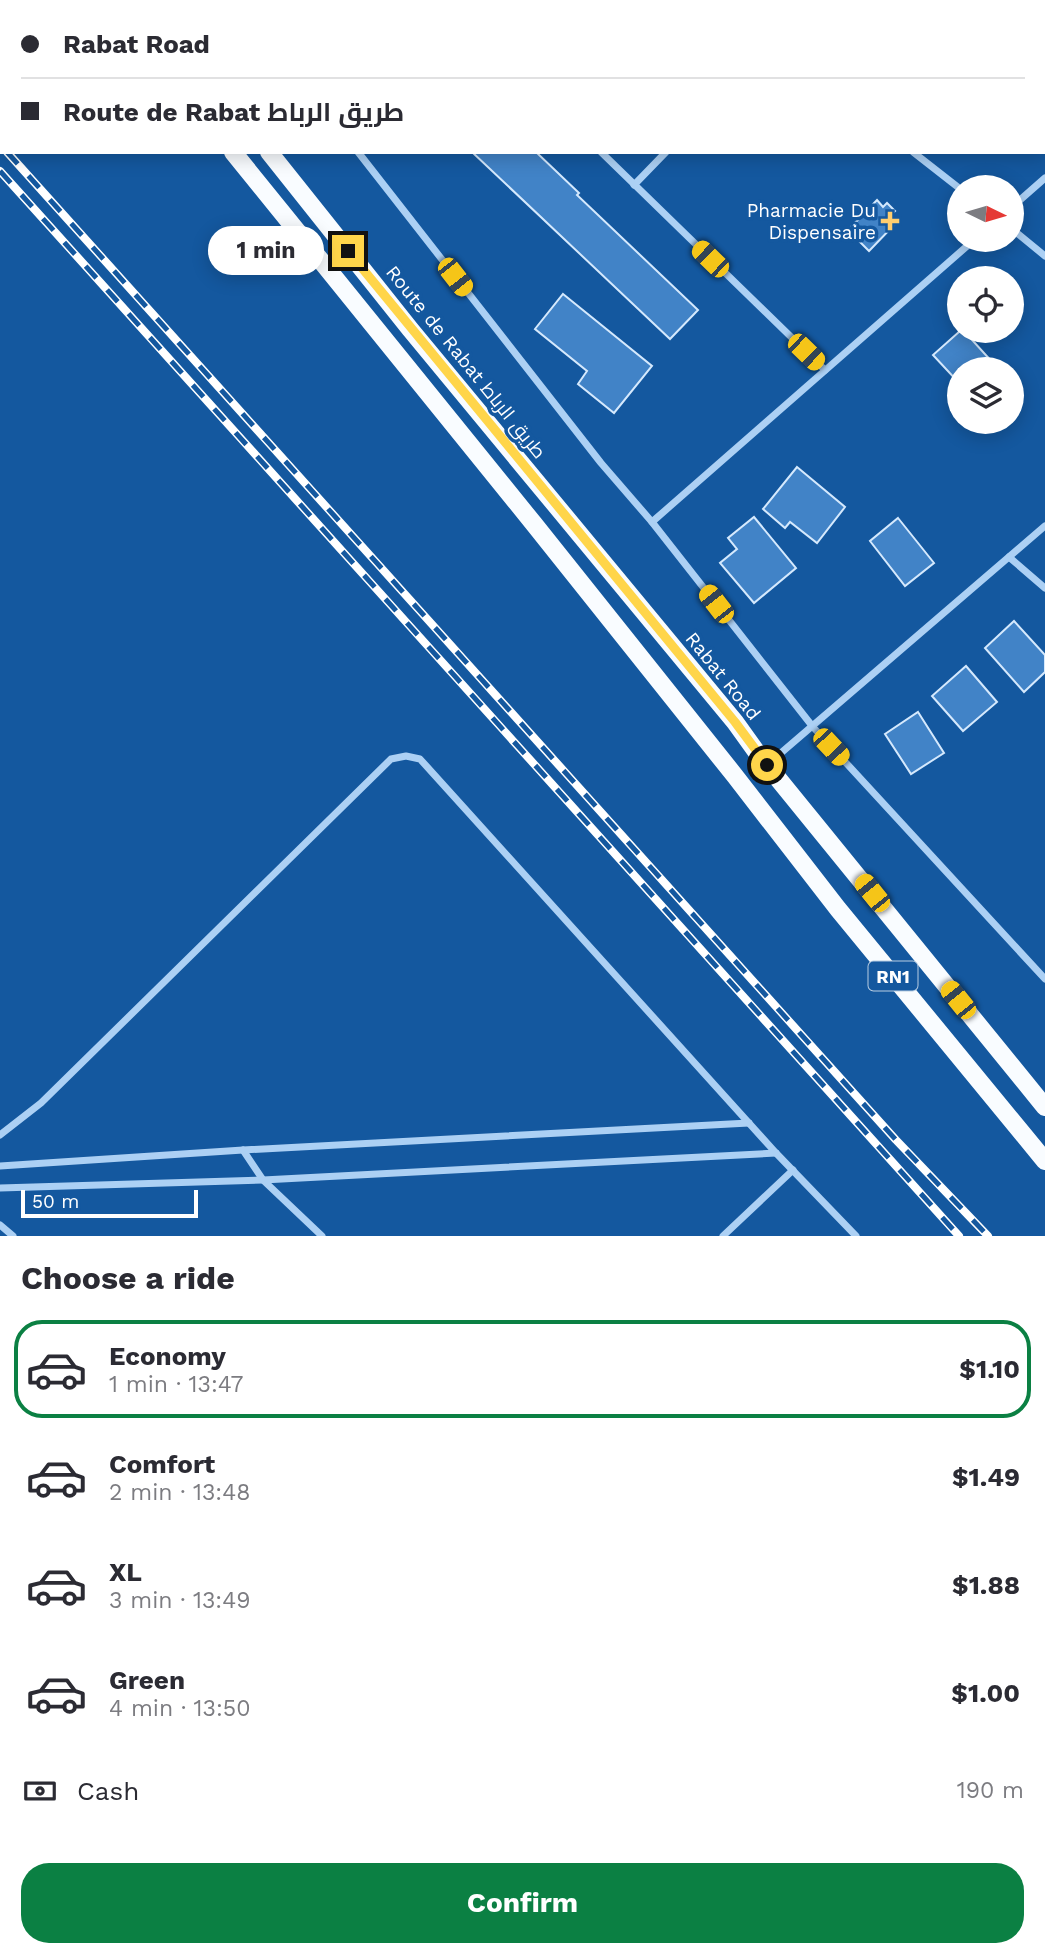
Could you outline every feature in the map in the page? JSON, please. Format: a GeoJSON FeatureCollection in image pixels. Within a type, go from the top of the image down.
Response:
{"type":"FeatureCollection","features":[{"type":"Feature","properties":{"kind":"main road","name":"RN1"},"geometry":{"type":"LineString","coordinates":[[235,154],[542,534],[838,909],[1045,1161]]}},
{"type":"Feature","properties":{"kind":"main road","name":"Route de Rabat طريق الرباط"},"geometry":{"type":"LineString","coordinates":[[271,154],[402,319],[735,722],[767,765]]}},
{"type":"Feature","properties":{"kind":"main road","name":"RN1"},"geometry":{"type":"LineString","coordinates":[[767,765],[1045,1107]]}},
{"type":"Feature","properties":{"kind":"street"},"geometry":{"type":"LineString","coordinates":[[360,154],[601,463],[652,522],[813,727],[1045,979]]}},
{"type":"Feature","properties":{"kind":"street"},"geometry":{"type":"LineString","coordinates":[[603,154],[825,370]]}},
{"type":"Feature","properties":{"kind":"street"},"geometry":{"type":"LineString","coordinates":[[634,185],[664,154]]}},
{"type":"Feature","properties":{"kind":"street"},"geometry":{"type":"LineString","coordinates":[[916,154],[947,178]]}},
{"type":"Feature","properties":{"kind":"street"},"geometry":{"type":"LineString","coordinates":[[1024,196],[1045,178]]}},
{"type":"Feature","properties":{"kind":"street"},"geometry":{"type":"LineString","coordinates":[[1024,239],[1045,256]]}},
{"type":"Feature","properties":{"kind":"street"},"geometry":{"type":"LineString","coordinates":[[652,522],[960,252]]}},
{"type":"Feature","properties":{"kind":"street"},"geometry":{"type":"LineString","coordinates":[[767,765],[1045,526]]}},
{"type":"Feature","properties":{"kind":"street"},"geometry":{"type":"LineString","coordinates":[[1009,557],[1045,588]]}},
{"type":"Feature","properties":{"kind":"street"},"geometry":{"type":"LineString","coordinates":[[0,1135],[41,1103],[391,759],[406,756],[420,759],[775,1153],[856,1236]]}},
{"type":"Feature","properties":{"kind":"street"},"geometry":{"type":"LineString","coordinates":[[0,1166],[243,1150],[749,1124]]}},
{"type":"Feature","properties":{"kind":"street"},"geometry":{"type":"LineString","coordinates":[[243,1150],[262,1180],[322,1236]]}},
{"type":"Feature","properties":{"kind":"street"},"geometry":{"type":"LineString","coordinates":[[0,1188],[262,1180],[775,1153]]}},
{"type":"Feature","properties":{"kind":"street"},"geometry":{"type":"LineString","coordinates":[[723,1236],[793,1170]]}},
{"type":"Feature","properties":{"kind":"street"},"geometry":{"type":"LineString","coordinates":[[0,1225],[13,1236]]}},
{"type":"Feature","properties":{"kind":"building"},"geometry":{"type":"Polygon","coordinates":[[[474,154],[538,154],[579,193],[577,195],[698,310],[670,339],[474,154]]]}},
{"type":"Feature","properties":{"kind":"building"},"geometry":{"type":"Polygon","coordinates":[[[877,200],[883,207],[887,203],[895,211],[891,215],[897,222],[869,251],[848,230],[877,200]]]}},
{"type":"Feature","properties":{"kind":"building"},"geometry":{"type":"Polygon","coordinates":[[[563,294],[652,366],[614,413],[578,384],[587,371],[535,329],[563,294]]]}},
{"type":"Feature","properties":{"kind":"building"},"geometry":{"type":"Polygon","coordinates":[[[947,343],[975,343],[988,357],[947,357],[947,370],[933,355],[947,343]]]}},
{"type":"Feature","properties":{"kind":"building"},"geometry":{"type":"Polygon","coordinates":[[[797,467],[845,507],[817,543],[790,522],[785,528],[763,509],[797,467]]]}},
{"type":"Feature","properties":{"kind":"building"},"geometry":{"type":"Polygon","coordinates":[[[754,517],[796,568],[754,603],[720,563],[737,549],[728,538],[754,517]]]}},
{"type":"Feature","properties":{"kind":"building"},"geometry":{"type":"Polygon","coordinates":[[[898,518],[934,563],[905,586],[870,541],[898,518]]]}},
{"type":"Feature","properties":{"kind":"building"},"geometry":{"type":"Polygon","coordinates":[[[1014,621],[1045,655],[1045,672],[1024,692],[985,648],[1014,621]]]}},
{"type":"Feature","properties":{"kind":"building"},"geometry":{"type":"Polygon","coordinates":[[[966,666],[997,702],[963,731],[932,696],[966,666]]]}},
{"type":"Feature","properties":{"kind":"building"},"geometry":{"type":"Polygon","coordinates":[[[918,712],[944,753],[911,774],[885,734],[918,712]]]}},
{"type":"Feature","properties":{"kind":"railway"},"geometry":{"type":"LineString","coordinates":[[9,154],[896,1140],[988,1236]]}},
{"type":"Feature","properties":{"kind":"railway"},"geometry":{"type":"LineString","coordinates":[[0,171],[959,1236]]}},
{"type":"Feature","properties":{"kind":"place","name":"Pharmacie Du Dispensaire"},"geometry":{"type":"Point","coordinates":[890,221]}},
{"type":"Feature","properties":{"kind":"route"},"geometry":{"type":"LineString","coordinates":[[348,251],[735,722],[767,765]]}}]}
